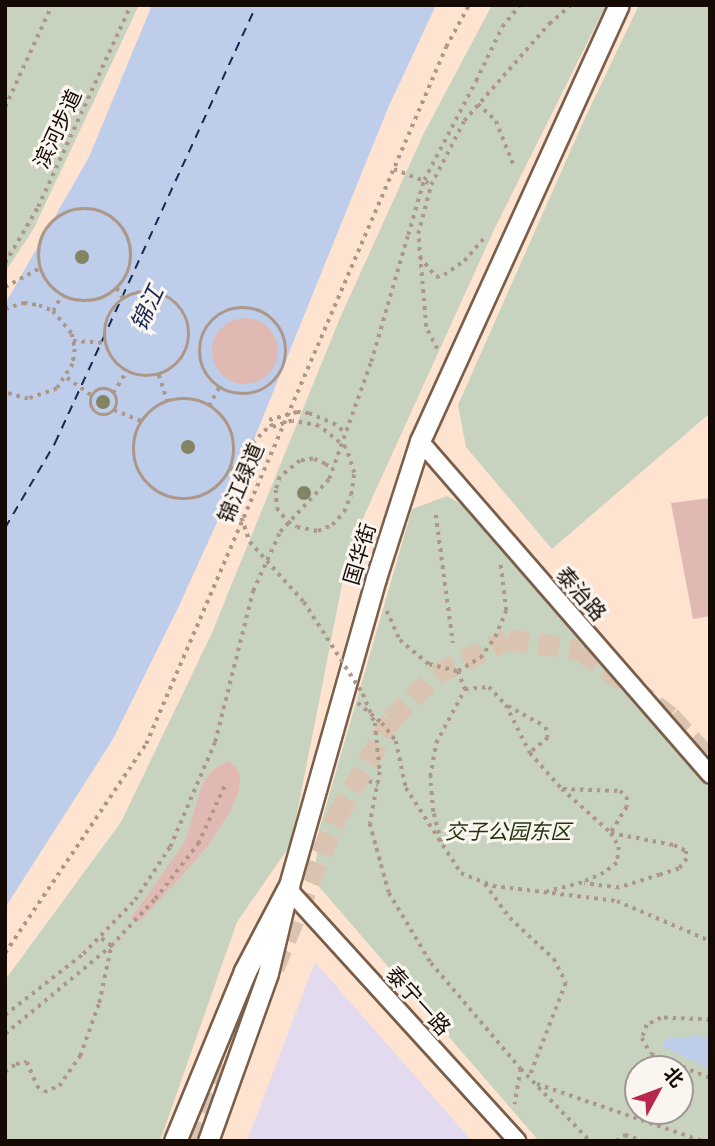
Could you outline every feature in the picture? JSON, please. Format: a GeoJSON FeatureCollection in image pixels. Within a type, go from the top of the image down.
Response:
{"type":"FeatureCollection","features":[{"type":"Feature","properties":{"kind":"main road"},"geometry":{"type":"LineString","coordinates":[[175,1141],[245,971],[288,889]]}},
{"type":"Feature","properties":{"kind":"street","name":"国华街"},"geometry":{"type":"LineString","coordinates":[[208,1141],[268,973],[288,889],[376,578],[420,441],[620,5]]}},
{"type":"Feature","properties":{"kind":"street","name":"泰治路"},"geometry":{"type":"LineString","coordinates":[[420,441],[710,775]]}},
{"type":"Feature","properties":{"kind":"street","name":"泰宁一路"},"geometry":{"type":"LineString","coordinates":[[288,889],[517,1141]]}},
{"type":"Feature","properties":{"kind":"path"},"geometry":{"type":"LineString","coordinates":[[5,107],[52,5]]}},
{"type":"Feature","properties":{"kind":"path","name":"滨河步道"},"geometry":{"type":"LineString","coordinates":[[5,263],[44,195],[131,5]]}},
{"type":"Feature","properties":{"kind":"path","name":"锦江绿道"},"geometry":{"type":"LineString","coordinates":[[5,953],[146,744],[446,47],[470,5]]}},
{"type":"Feature","properties":{"kind":"path"},"geometry":{"type":"LineString","coordinates":[[5,1015],[40,990],[99,937],[135,900],[170,848],[215,742],[253,591],[280,532],[329,479],[371,362],[424,180],[502,27],[520,5]]}},
{"type":"Feature","properties":{"kind":"path"},"geometry":{"type":"LineString","coordinates":[[437,349],[426,327],[418,234],[431,185],[452,140],[478,104],[549,24],[571,5]]}},
{"type":"Feature","properties":{"kind":"path"},"geometry":{"type":"LineString","coordinates":[[478,104],[485,107],[496,121],[514,166]]}},
{"type":"Feature","properties":{"kind":"path"},"geometry":{"type":"LineString","coordinates":[[394,170],[431,185]]}},
{"type":"Feature","properties":{"kind":"path"},"geometry":{"type":"LineString","coordinates":[[83,209],[99,211],[113,218],[124,230],[130,244],[131,260],[127,275],[117,288],[104,297],[90,301],[62,295],[51,285],[41,267],[40,244],[55,220],[67,212],[83,209]]}},
{"type":"Feature","properties":{"kind":"path"},"geometry":{"type":"LineString","coordinates":[[419,256],[436,277],[444,275],[464,261],[483,239]]}},
{"type":"Feature","properties":{"kind":"path"},"geometry":{"type":"LineString","coordinates":[[5,287],[41,267]]}},
{"type":"Feature","properties":{"kind":"path"},"geometry":{"type":"LineString","coordinates":[[117,288],[124,300]]}},
{"type":"Feature","properties":{"kind":"path"},"geometry":{"type":"LineString","coordinates":[[142,292],[156,293],[169,298],[187,319],[188,342],[182,359],[159,375],[146,377],[127,371],[111,356],[106,343],[109,316],[124,300],[142,292]]}},
{"type":"Feature","properties":{"kind":"path"},"geometry":{"type":"LineString","coordinates":[[53,311],[62,295]]}},
{"type":"Feature","properties":{"kind":"path"},"geometry":{"type":"LineString","coordinates":[[5,309],[24,303],[39,304],[64,321],[73,341],[73,364],[67,378],[57,389],[29,399],[5,393]]}},
{"type":"Feature","properties":{"kind":"path"},"geometry":{"type":"LineString","coordinates":[[244,307],[271,317],[281,329],[286,343],[286,358],[281,372],[272,384],[246,394],[219,387],[202,365],[201,344],[207,326],[229,309],[244,307]]}},
{"type":"Feature","properties":{"kind":"path"},"geometry":{"type":"LineString","coordinates":[[73,341],[106,343]]}},
{"type":"Feature","properties":{"kind":"path"},"geometry":{"type":"LineString","coordinates":[[188,342],[201,344]]}},
{"type":"Feature","properties":{"kind":"path"},"geometry":{"type":"LineString","coordinates":[[113,393],[127,371]]}},
{"type":"Feature","properties":{"kind":"path"},"geometry":{"type":"LineString","coordinates":[[159,375],[169,402]]}},
{"type":"Feature","properties":{"kind":"path"},"geometry":{"type":"LineString","coordinates":[[67,378],[93,396]]}},
{"type":"Feature","properties":{"kind":"path"},"geometry":{"type":"LineString","coordinates":[[209,407],[219,387]]}},
{"type":"Feature","properties":{"kind":"path"},"geometry":{"type":"LineString","coordinates":[[102,390],[113,393],[117,399],[114,410],[107,414],[95,411],[93,396],[102,390]]}},
{"type":"Feature","properties":{"kind":"path"},"geometry":{"type":"LineString","coordinates":[[190,399],[209,407],[220,414],[229,428],[234,444],[230,468],[215,489],[200,497],[184,499],[153,489],[142,477],[136,463],[134,446],[143,422],[158,406],[169,402],[190,399]]}},
{"type":"Feature","properties":{"kind":"path"},"geometry":{"type":"LineString","coordinates":[[114,410],[143,422]]}},
{"type":"Feature","properties":{"kind":"path"},"geometry":{"type":"LineString","coordinates":[[272,427],[269,419],[297,412],[309,413],[333,423],[346,433]]}},
{"type":"Feature","properties":{"kind":"path"},"geometry":{"type":"LineString","coordinates":[[333,468],[313,459],[300,461],[281,477],[276,490],[277,508],[288,522],[297,527],[318,531],[332,525],[344,512],[351,495],[354,473],[346,448],[335,436],[319,426],[292,421],[272,427],[249,447],[238,470],[239,510],[250,542],[280,571],[304,602],[363,694],[375,723],[380,772],[370,824],[389,893],[431,963],[522,1069],[590,1141]]}},
{"type":"Feature","properties":{"kind":"path"},"geometry":{"type":"LineString","coordinates":[[230,468],[238,470]]}},
{"type":"Feature","properties":{"kind":"path"},"geometry":{"type":"LineString","coordinates":[[436,515],[453,643]]}},
{"type":"Feature","properties":{"kind":"path"},"geometry":{"type":"LineString","coordinates":[[385,607],[400,640],[429,664],[458,671],[480,658],[495,637],[506,611],[500,561]]}},
{"type":"Feature","properties":{"kind":"path"},"geometry":{"type":"LineString","coordinates":[[443,848],[433,812],[430,777],[436,743],[465,689],[458,671]]}},
{"type":"Feature","properties":{"kind":"path"},"geometry":{"type":"LineString","coordinates":[[465,689],[489,687],[506,705],[530,753],[562,789],[611,833],[619,847],[617,863],[582,884],[544,893]]}},
{"type":"Feature","properties":{"kind":"path"},"geometry":{"type":"LineString","coordinates":[[356,702],[382,723],[396,741],[406,788],[461,873],[484,883],[617,901],[710,942]]}},
{"type":"Feature","properties":{"kind":"path"},"geometry":{"type":"LineString","coordinates":[[506,705],[546,727],[548,738],[530,753]]}},
{"type":"Feature","properties":{"kind":"path"},"geometry":{"type":"LineString","coordinates":[[369,781],[377,785]]}},
{"type":"Feature","properties":{"kind":"path"},"geometry":{"type":"LineString","coordinates":[[5,1034],[111,946],[134,923],[198,844],[225,785]]}},
{"type":"Feature","properties":{"kind":"path"},"geometry":{"type":"LineString","coordinates":[[562,789],[621,791],[627,797],[627,807],[611,833]]}},
{"type":"Feature","properties":{"kind":"path"},"geometry":{"type":"LineString","coordinates":[[582,884],[619,888],[679,869],[687,859],[686,851],[674,845],[611,833]]}},
{"type":"Feature","properties":{"kind":"path"},"geometry":{"type":"LineString","coordinates":[[484,883],[510,918],[554,959],[566,983],[530,1076]]}},
{"type":"Feature","properties":{"kind":"path"},"geometry":{"type":"LineString","coordinates":[[99,937],[111,946]]}},
{"type":"Feature","properties":{"kind":"path"},"geometry":{"type":"LineString","coordinates":[[5,1072],[16,1064],[27,1062],[37,1086],[44,1092],[59,1086],[80,1056],[99,1003],[111,946]]}},
{"type":"Feature","properties":{"kind":"path"},"geometry":{"type":"LineString","coordinates":[[710,1020],[661,1018],[647,1024],[642,1038],[651,1054],[710,1078]]}},
{"type":"Feature","properties":{"kind":"path"},"geometry":{"type":"LineString","coordinates":[[515,1104],[522,1069]]}},
{"type":"Feature","properties":{"kind":"path"},"geometry":{"type":"LineString","coordinates":[[537,1084],[703,1141]]}},
{"type":"Feature","properties":{"kind":"path"},"geometry":{"type":"LineString","coordinates":[[615,1141],[625,1135],[644,1141]]}},
{"type":"Feature","properties":{"kind":"shaded area"},"geometry":{"type":"Polygon","coordinates":[[[315,962],[472,1141],[247,1141],[315,962]]]}},
{"type":"Feature","properties":{"kind":"green space"},"geometry":{"type":"Polygon","coordinates":[[[5,5],[139,5],[33,230],[5,272],[5,5]]]}},
{"type":"Feature","properties":{"kind":"green space"},"geometry":{"type":"Polygon","coordinates":[[[492,5],[606,5],[493,232],[349,549],[291,844],[237,922],[160,1141],[5,1141],[5,980],[121,822],[211,635],[340,318],[424,133],[492,5]]]}},
{"type":"Feature","properties":{"kind":"green space"},"geometry":{"type":"Polygon","coordinates":[[[639,5],[710,5],[710,413],[552,549],[466,447],[458,405],[585,118],[639,5]]]}},
{"type":"Feature","properties":{"kind":"green space","name":"交子公园东区"},"geometry":{"type":"Polygon","coordinates":[[[447,496],[463,505],[710,789],[710,1141],[539,1141],[314,881],[319,830],[412,509],[447,496]]]}},
{"type":"Feature","properties":{"kind":"water","name":"锦江"},"geometry":{"type":"Polygon","coordinates":[[[152,5],[436,5],[388,108],[248,454],[178,608],[113,739],[5,908],[5,304],[89,157],[152,5]]]}},
{"type":"Feature","properties":{"kind":"water"},"geometry":{"type":"Polygon","coordinates":[[[669,1038],[710,1038],[710,1069],[694,1061],[694,1055],[681,1055],[664,1047],[664,1042],[669,1038]]]}},
{"type":"Feature","properties":{"kind":"building"},"geometry":{"type":"Polygon","coordinates":[[[245,318],[258,321],[268,328],[275,338],[278,351],[275,364],[268,374],[258,381],[245,384],[232,381],[222,374],[215,364],[212,351],[215,338],[222,328],[232,321],[245,318]]]}},
{"type":"Feature","properties":{"kind":"building"},"geometry":{"type":"Polygon","coordinates":[[[710,498],[710,616],[693,619],[671,503],[710,498]]]}},
{"type":"Feature","properties":{"kind":"building"},"geometry":{"type":"Polygon","coordinates":[[[228,761],[237,768],[240,776],[239,790],[231,810],[207,847],[139,922],[131,918],[185,842],[202,785],[211,771],[228,761]]]}},
{"type":"Feature","properties":{"kind":"ferry route"},"geometry":{"type":"LineString","coordinates":[[5,528],[55,443],[256,5]]}},
{"type":"Feature","properties":{"kind":"tunnel"},"geometry":{"type":"LineString","coordinates":[[274,968],[337,816],[391,720],[436,674],[508,639],[581,650],[670,716],[710,760]]}},
{"type":"Feature","properties":{"kind":"tunnel"},"geometry":{"type":"LineString","coordinates":[[192,1141],[228,1063]]}}]}
